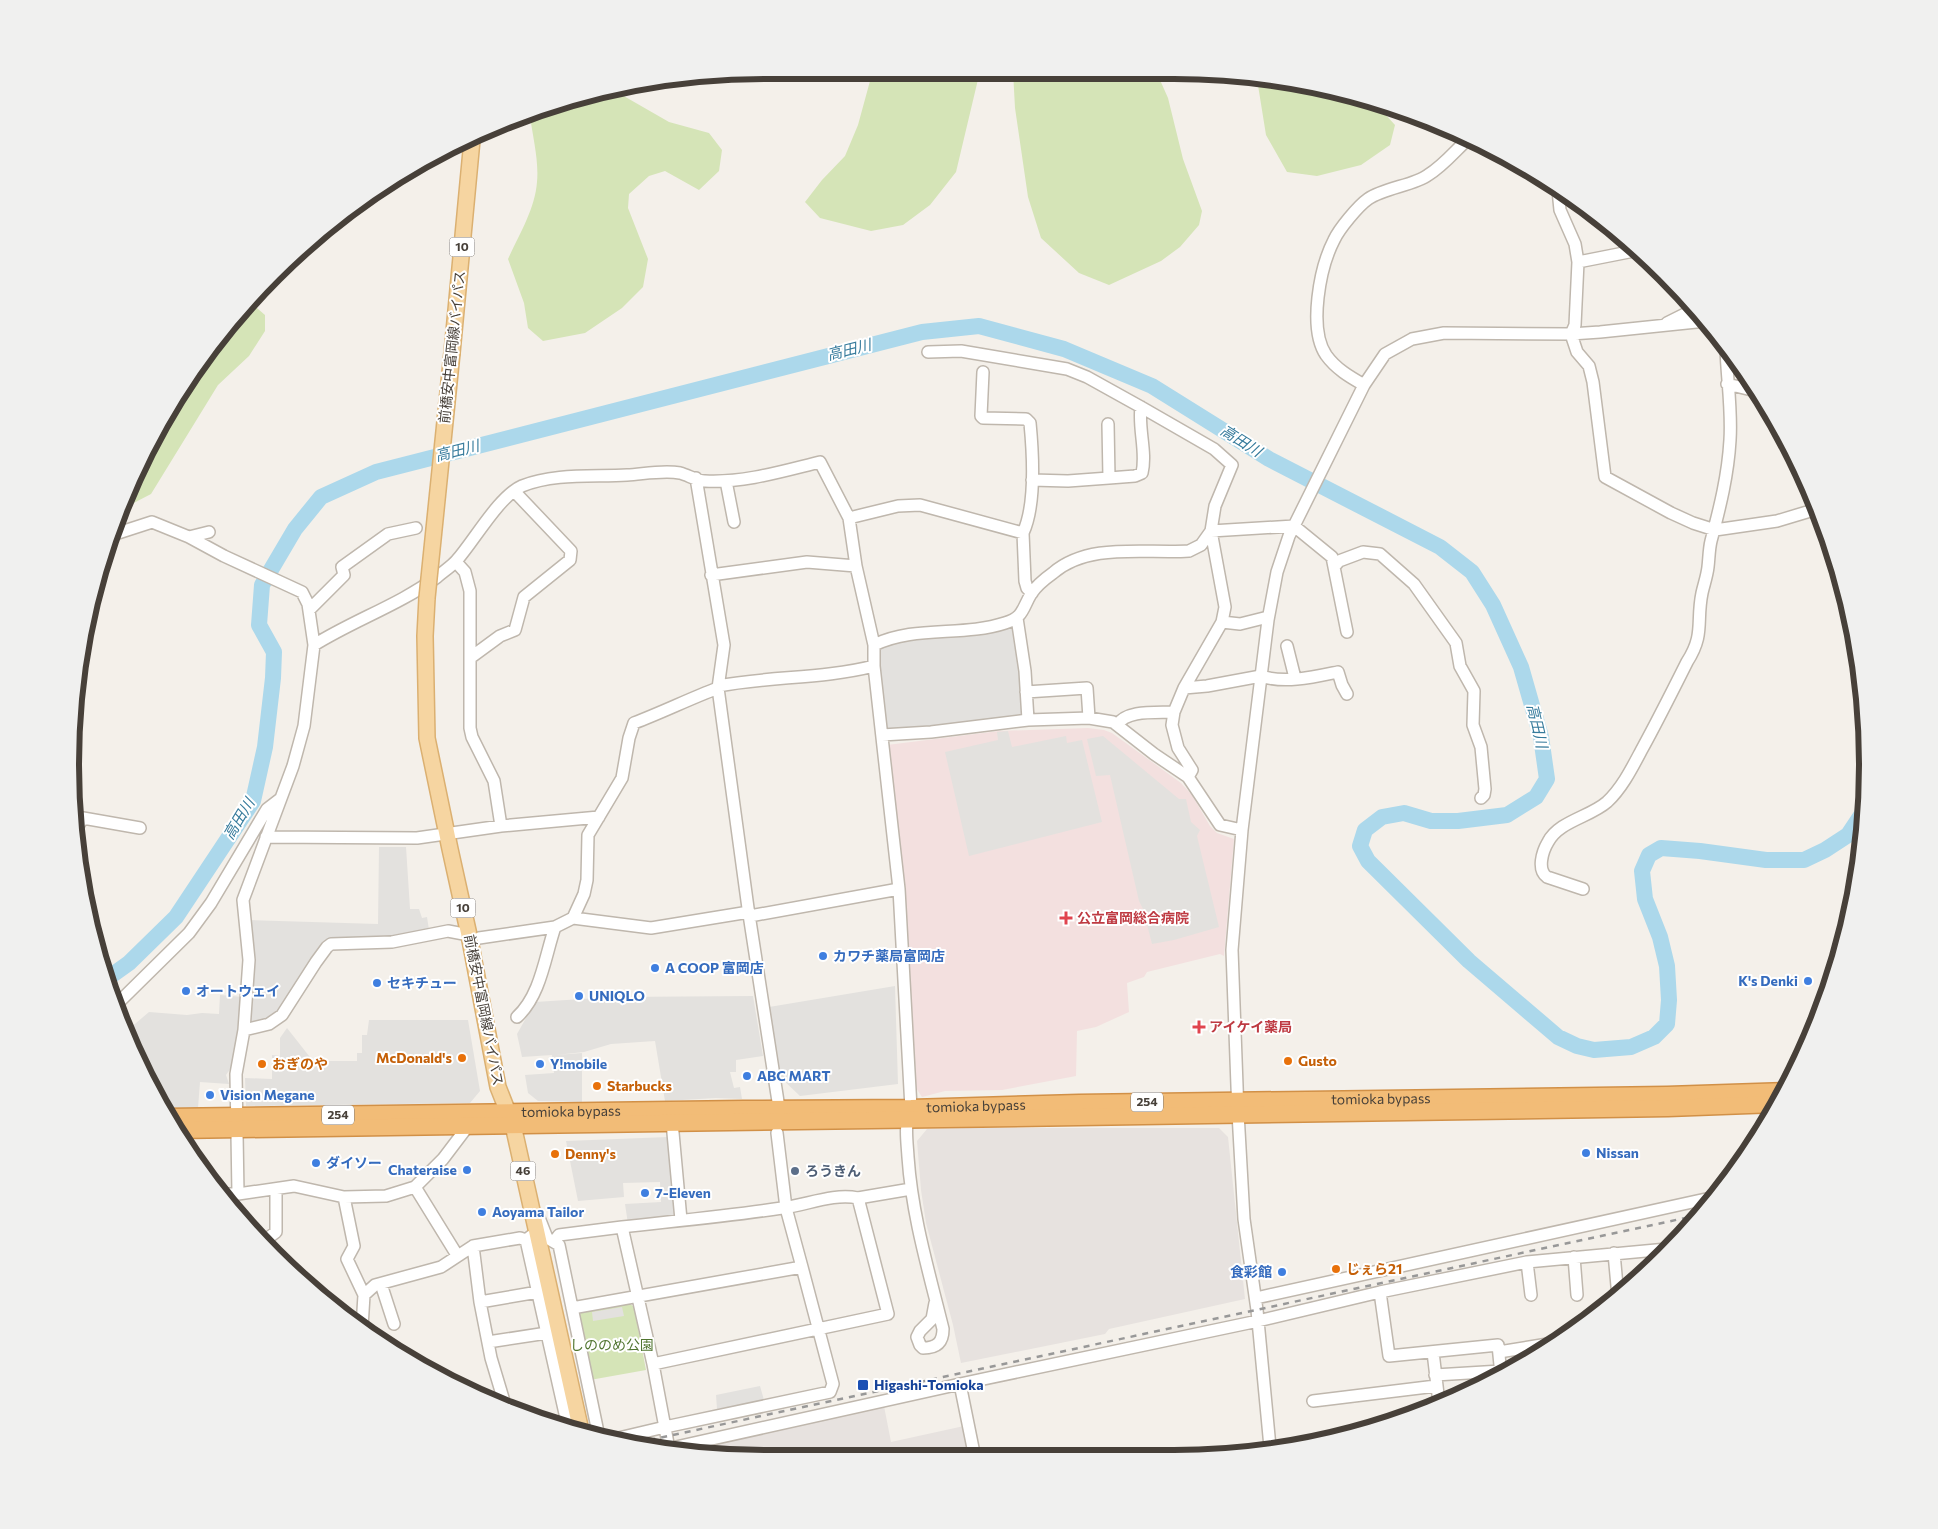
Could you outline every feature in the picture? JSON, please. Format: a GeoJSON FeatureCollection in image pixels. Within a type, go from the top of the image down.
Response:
{"type":"FeatureCollection","features":[{"type":"Feature","properties":{"kind":"highway","name":"tomioka bypass"},"geometry":{"type":"LineString","coordinates":[[178,1119],[237,1124],[468,1126],[511,1119],[672,1122],[1776,1091]]}},
{"type":"Feature","properties":{"kind":"highway","name":"tomioka bypass"},"geometry":{"type":"LineString","coordinates":[[1238,1107],[1668,1108],[1769,1104]]}},
{"type":"Feature","properties":{"kind":"highway","name":"tomioka bypass"},"geometry":{"type":"LineString","coordinates":[[184,1129],[237,1124],[511,1119],[779,1108],[909,1114]]}},
{"type":"Feature","properties":{"kind":"main road","name":"前橋安中富岡線バイパス"},"geometry":{"type":"LineString","coordinates":[[472,144],[427,598],[425,636],[427,738],[451,832],[474,937],[498,1087],[511,1119]]}},
{"type":"Feature","properties":{"kind":"main road","name":"46"},"geometry":{"type":"LineString","coordinates":[[511,1119],[531,1205],[531,1235],[579,1425]]}},
{"type":"Feature","properties":{"kind":"street"},"geometry":{"type":"LineString","coordinates":[[1364,385],[1343,373],[1325,354],[1318,335],[1317,306],[1323,270],[1334,239],[1354,213],[1368,199],[1428,176],[1464,143]]}},
{"type":"Feature","properties":{"kind":"street"},"geometry":{"type":"LineString","coordinates":[[1559,197],[1560,210],[1575,244],[1578,262],[1575,325],[1571,334],[1577,352],[1589,366],[1591,374],[1605,476],[1671,513],[1715,530],[1777,522],[1811,512]]}},
{"type":"Feature","properties":{"kind":"street"},"geometry":{"type":"LineString","coordinates":[[1578,262],[1629,252]]}},
{"type":"Feature","properties":{"kind":"street"},"geometry":{"type":"LineString","coordinates":[[1661,326],[1689,312]]}},
{"type":"Feature","properties":{"kind":"street"},"geometry":{"type":"LineString","coordinates":[[1270,1443],[1256,1298],[1244,1219],[1232,950],[1242,830],[1268,617],[1277,572],[1294,526],[1364,385],[1386,354],[1412,339],[1444,333],[1571,334],[1697,321]]}},
{"type":"Feature","properties":{"kind":"street"},"geometry":{"type":"LineString","coordinates":[[928,352],[961,351],[1067,369],[1087,377],[1141,406],[1214,449],[1232,465],[1215,506],[1211,531],[1225,607],[1222,622],[1184,688],[1174,712],[1172,725],[1178,748],[1192,770],[1188,777]]}},
{"type":"Feature","properties":{"kind":"street"},"geometry":{"type":"LineString","coordinates":[[1583,889],[1542,874],[1541,868],[1548,842],[1560,828],[1587,815],[1607,802],[1624,781],[1686,662],[1696,648],[1700,629],[1702,596],[1711,542],[1723,493],[1730,440],[1731,415],[1726,359]]}},
{"type":"Feature","properties":{"kind":"street"},"geometry":{"type":"LineString","coordinates":[[983,372],[981,416],[983,418],[1026,419],[1030,423],[1032,480],[1028,523],[1023,534],[1025,581],[1027,588],[1032,593]]}},
{"type":"Feature","properties":{"kind":"street"},"geometry":{"type":"LineString","coordinates":[[1727,384],[1747,389]]}},
{"type":"Feature","properties":{"kind":"street"},"geometry":{"type":"LineString","coordinates":[[1032,480],[1068,481],[1135,476],[1142,473],[1144,465],[1140,424],[1141,406]]}},
{"type":"Feature","properties":{"kind":"street"},"geometry":{"type":"LineString","coordinates":[[1108,424],[1109,478]]}},
{"type":"Feature","properties":{"kind":"street"},"geometry":{"type":"LineString","coordinates":[[314,644],[412,594],[456,562],[510,494],[522,486],[554,479],[588,475],[597,477],[663,472],[680,473],[702,481],[726,481],[773,474],[820,462],[849,518],[856,566],[874,645],[874,666],[899,889],[909,1114],[910,1186],[915,1218],[935,1304]]}},
{"type":"Feature","properties":{"kind":"street"},"geometry":{"type":"LineString","coordinates":[[696,478],[724,645],[718,687],[749,914],[779,1108]]}},
{"type":"Feature","properties":{"kind":"street"},"geometry":{"type":"LineString","coordinates":[[726,481],[734,522]]}},
{"type":"Feature","properties":{"kind":"street"},"geometry":{"type":"LineString","coordinates":[[470,658],[500,636],[515,630],[524,597],[570,560],[571,551],[514,491]]}},
{"type":"Feature","properties":{"kind":"street"},"geometry":{"type":"LineString","coordinates":[[849,518],[898,506],[920,505],[1023,534]]}},
{"type":"Feature","properties":{"kind":"street"},"geometry":{"type":"LineString","coordinates":[[119,533],[152,522],[189,537],[224,556],[302,592],[308,604],[314,644],[304,726],[293,766],[243,900],[250,960],[244,1030],[236,1074],[238,1194]]}},
{"type":"Feature","properties":{"kind":"street"},"geometry":{"type":"LineString","coordinates":[[1211,531],[1294,526],[1332,557],[1347,632]]}},
{"type":"Feature","properties":{"kind":"street"},"geometry":{"type":"LineString","coordinates":[[309,610],[344,575],[342,567],[388,534],[416,528]]}},
{"type":"Feature","properties":{"kind":"street"},"geometry":{"type":"LineString","coordinates":[[874,645],[884,640],[906,635],[1003,624],[1017,618],[1026,608],[1032,593],[1053,572],[1065,564],[1081,557],[1104,553],[1189,551],[1201,545],[1211,531]]}},
{"type":"Feature","properties":{"kind":"street"},"geometry":{"type":"LineString","coordinates":[[189,537],[209,532]]}},
{"type":"Feature","properties":{"kind":"street"},"geometry":{"type":"LineString","coordinates":[[1334,567],[1340,561],[1363,552],[1380,554],[1414,584],[1456,643],[1460,666],[1474,691],[1473,724],[1481,747],[1485,789],[1484,795],[1481,798]]}},
{"type":"Feature","properties":{"kind":"street"},"geometry":{"type":"LineString","coordinates":[[456,562],[465,572],[470,591],[470,728],[472,737],[494,781],[502,826]]}},
{"type":"Feature","properties":{"kind":"street"},"geometry":{"type":"LineString","coordinates":[[712,575],[807,562],[856,566]]}},
{"type":"Feature","properties":{"kind":"street"},"geometry":{"type":"LineString","coordinates":[[1222,622],[1240,624],[1268,617]]}},
{"type":"Feature","properties":{"kind":"street"},"geometry":{"type":"LineString","coordinates":[[1017,618],[1025,671],[1028,720]]}},
{"type":"Feature","properties":{"kind":"street"},"geometry":{"type":"LineString","coordinates":[[1287,646],[1294,674],[1293,679]]}},
{"type":"Feature","properties":{"kind":"street"},"geometry":{"type":"LineString","coordinates":[[573,918],[584,894],[587,880],[588,834],[622,778],[629,738],[634,723],[671,709],[718,687],[749,680],[855,671],[874,666]]}},
{"type":"Feature","properties":{"kind":"street"},"geometry":{"type":"LineString","coordinates":[[1184,688],[1207,686],[1262,676],[1267,678],[1313,678],[1338,672],[1347,694]]}},
{"type":"Feature","properties":{"kind":"street"},"geometry":{"type":"LineString","coordinates":[[1026,692],[1087,688],[1089,718]]}},
{"type":"Feature","properties":{"kind":"street"},"geometry":{"type":"LineString","coordinates":[[1117,725],[1120,719],[1133,714],[1174,712]]}},
{"type":"Feature","properties":{"kind":"street"},"geometry":{"type":"LineString","coordinates":[[882,735],[931,732],[1028,720],[1089,718],[1113,722],[1154,754],[1188,777],[1220,825],[1242,830]]}},
{"type":"Feature","properties":{"kind":"street"},"geometry":{"type":"LineString","coordinates":[[121,1000],[189,933],[211,903],[267,809],[281,798]]}},
{"type":"Feature","properties":{"kind":"street"},"geometry":{"type":"LineString","coordinates":[[266,837],[417,838],[502,826],[600,817]]}},
{"type":"Feature","properties":{"kind":"street"},"geometry":{"type":"LineString","coordinates":[[81,821],[83,818],[140,828]]}},
{"type":"Feature","properties":{"kind":"street"},"geometry":{"type":"LineString","coordinates":[[244,1030],[270,1024],[282,1015],[316,962],[331,944],[392,942],[448,931],[474,937],[555,927],[573,918],[651,928],[899,889]]}},
{"type":"Feature","properties":{"kind":"street"},"geometry":{"type":"LineString","coordinates":[[517,1017],[523,1012],[542,975],[547,950],[555,927]]}},
{"type":"Feature","properties":{"kind":"street"},"geometry":{"type":"LineString","coordinates":[[672,1122],[681,1220]]}},
{"type":"Feature","properties":{"kind":"street"},"geometry":{"type":"LineString","coordinates":[[230,1194],[294,1186],[344,1197],[386,1196],[415,1187],[443,1159],[468,1126]]}},
{"type":"Feature","properties":{"kind":"street"},"geometry":{"type":"LineString","coordinates":[[627,1436],[830,1392],[833,1384],[786,1208],[777,1133]]}},
{"type":"Feature","properties":{"kind":"street"},"geometry":{"type":"LineString","coordinates":[[554,1242],[559,1235],[786,1208],[850,1196],[858,1198],[910,1186]]}},
{"type":"Feature","properties":{"kind":"street"},"geometry":{"type":"LineString","coordinates":[[415,1187],[457,1255]]}},
{"type":"Feature","properties":{"kind":"street"},"geometry":{"type":"LineString","coordinates":[[269,1237],[276,1232],[276,1188]]}},
{"type":"Feature","properties":{"kind":"street"},"geometry":{"type":"LineString","coordinates":[[344,1197],[354,1246],[347,1259],[358,1279],[364,1296],[362,1320]]}},
{"type":"Feature","properties":{"kind":"street"},"geometry":{"type":"LineString","coordinates":[[653,1364],[888,1314],[858,1198]]}},
{"type":"Feature","properties":{"kind":"street"},"geometry":{"type":"LineString","coordinates":[[1256,1298],[1703,1200]]}},
{"type":"Feature","properties":{"kind":"street"},"geometry":{"type":"LineString","coordinates":[[531,1205],[541,1220],[547,1238],[559,1245],[598,1430]]}},
{"type":"Feature","properties":{"kind":"street"},"geometry":{"type":"LineString","coordinates":[[622,1227],[636,1297],[653,1364],[667,1443]]}},
{"type":"Feature","properties":{"kind":"street"},"geometry":{"type":"LineString","coordinates":[[364,1296],[375,1285],[441,1267],[457,1255],[474,1246],[531,1235],[538,1292],[567,1421]]}},
{"type":"Feature","properties":{"kind":"street"},"geometry":{"type":"LineString","coordinates":[[474,1246],[480,1302],[488,1342],[503,1399]]}},
{"type":"Feature","properties":{"kind":"street"},"geometry":{"type":"LineString","coordinates":[[685,1445],[960,1384],[1258,1321],[1380,1292],[1527,1262],[1657,1250]]}},
{"type":"Feature","properties":{"kind":"street"},"geometry":{"type":"LineString","coordinates":[[1614,1253],[1617,1287]]}},
{"type":"Feature","properties":{"kind":"street"},"geometry":{"type":"LineString","coordinates":[[1574,1257],[1577,1295]]}},
{"type":"Feature","properties":{"kind":"street"},"geometry":{"type":"LineString","coordinates":[[1527,1262],[1531,1294]]}},
{"type":"Feature","properties":{"kind":"street"},"geometry":{"type":"LineString","coordinates":[[572,1308],[802,1267]]}},
{"type":"Feature","properties":{"kind":"street"},"geometry":{"type":"LineString","coordinates":[[381,1284],[394,1324]]}},
{"type":"Feature","properties":{"kind":"street"},"geometry":{"type":"LineString","coordinates":[[480,1302],[538,1292]]}},
{"type":"Feature","properties":{"kind":"street"},"geometry":{"type":"LineString","coordinates":[[1380,1292],[1389,1356],[1498,1345],[1500,1367]]}},
{"type":"Feature","properties":{"kind":"street"},"geometry":{"type":"LineString","coordinates":[[488,1342],[547,1333]]}},
{"type":"Feature","properties":{"kind":"street"},"geometry":{"type":"LineString","coordinates":[[1499,1352],[1536,1346]]}},
{"type":"Feature","properties":{"kind":"street"},"geometry":{"type":"LineString","coordinates":[[1433,1352],[1439,1397]]}},
{"type":"Feature","properties":{"kind":"street"},"geometry":{"type":"LineString","coordinates":[[1313,1401],[1436,1380],[1487,1375]]}},
{"type":"Feature","properties":{"kind":"street"},"geometry":{"type":"LineString","coordinates":[[960,1384],[973,1450]]}},
{"type":"Feature","properties":{"kind":"shaded area"},"geometry":{"type":"Polygon","coordinates":[[[1009,626],[1014,627],[1025,715],[892,731],[887,728],[882,705],[878,654],[880,648],[886,643],[1009,626]]]}},
{"type":"Feature","properties":{"kind":"shaded area","name":"公立富岡総合病院"},"geometry":{"type":"Polygon","coordinates":[[[1088,728],[1112,733],[1181,783],[1192,795],[1210,826],[1217,833],[1234,839],[1224,956],[1220,954],[1147,972],[1144,977],[1127,983],[1129,1012],[1096,1027],[1077,1031],[1076,1076],[1002,1090],[945,1091],[922,1097],[914,1085],[912,1017],[902,881],[887,745],[999,731],[1088,728]]]}},
{"type":"Feature","properties":{"kind":"shaded area"},"geometry":{"type":"Polygon","coordinates":[[[1008,731],[1012,747],[1066,736],[1067,743],[1082,740],[1102,822],[969,856],[945,752],[998,740],[997,732],[1008,731]]]}},
{"type":"Feature","properties":{"kind":"shaded area"},"geometry":{"type":"Polygon","coordinates":[[[1103,736],[1179,799],[1186,799],[1191,822],[1200,830],[1197,836],[1219,927],[1174,940],[1152,944],[1143,909],[1139,901],[1110,775],[1096,776],[1087,739],[1103,736]]]}},
{"type":"Feature","properties":{"kind":"shaded area"},"geometry":{"type":"Polygon","coordinates":[[[379,847],[406,847],[410,909],[419,909],[422,918],[427,917],[429,930],[391,937],[328,942],[318,950],[285,1005],[266,1020],[249,1022],[249,920],[378,924],[379,847]]]}},
{"type":"Feature","properties":{"kind":"shaded area"},"geometry":{"type":"Polygon","coordinates":[[[895,986],[898,1084],[800,1096],[781,1078],[769,1007],[895,986]]]}},
{"type":"Feature","properties":{"kind":"shaded area"},"geometry":{"type":"Polygon","coordinates":[[[220,995],[243,997],[233,1065],[226,1075],[229,1084],[200,1082],[198,1108],[172,1108],[149,1068],[131,1027],[149,1012],[187,1015],[202,1013],[219,1014],[220,995]]]}},
{"type":"Feature","properties":{"kind":"shaded area"},"geometry":{"type":"Polygon","coordinates":[[[753,996],[763,1056],[736,1060],[736,1072],[730,1072],[734,1088],[740,1087],[742,1099],[716,1098],[665,1101],[655,1041],[611,1044],[584,1052],[556,1055],[582,1053],[582,1102],[538,1101],[528,1093],[525,1075],[554,1073],[552,1055],[522,1057],[517,1034],[535,1002],[614,997],[753,996]]]}},
{"type":"Feature","properties":{"kind":"shaded area"},"geometry":{"type":"Polygon","coordinates":[[[369,1020],[468,1020],[480,1091],[470,1103],[246,1106],[245,1078],[272,1079],[272,1055],[280,1056],[280,1038],[287,1028],[313,1061],[357,1061],[357,1053],[362,1053],[362,1035],[367,1035],[369,1020]]]}},
{"type":"Feature","properties":{"kind":"shaded area"},"geometry":{"type":"Polygon","coordinates":[[[1219,1128],[1228,1137],[1245,1299],[1109,1329],[1105,1334],[961,1363],[926,1223],[917,1141],[927,1129],[1219,1128]]]}},
{"type":"Feature","properties":{"kind":"shaded area"},"geometry":{"type":"Polygon","coordinates":[[[668,1137],[678,1215],[675,1219],[628,1224],[625,1204],[661,1202],[660,1182],[623,1183],[624,1197],[578,1201],[566,1141],[668,1137]]]}},
{"type":"Feature","properties":{"kind":"shaded area"},"geometry":{"type":"Polygon","coordinates":[[[622,1307],[624,1316],[593,1321],[592,1312],[622,1307]]]}},
{"type":"Feature","properties":{"kind":"shaded area"},"geometry":{"type":"Polygon","coordinates":[[[760,1386],[764,1400],[717,1409],[716,1395],[760,1386]]]}},
{"type":"Feature","properties":{"kind":"shaded area"},"geometry":{"type":"Polygon","coordinates":[[[884,1406],[891,1442],[964,1426],[969,1450],[764,1450],[702,1447],[884,1406]]]}},
{"type":"Feature","properties":{"kind":"green space"},"geometry":{"type":"Polygon","coordinates":[[[871,79],[978,79],[956,172],[930,205],[903,225],[871,231],[820,218],[805,202],[822,180],[845,156],[858,125],[871,79]]]}},
{"type":"Feature","properties":{"kind":"green space"},"geometry":{"type":"Polygon","coordinates":[[[1013,79],[1160,79],[1168,98],[1183,159],[1202,211],[1199,225],[1180,247],[1161,261],[1109,285],[1079,273],[1041,238],[1028,197],[1015,108],[1013,79]]]}},
{"type":"Feature","properties":{"kind":"green space"},"geometry":{"type":"Polygon","coordinates":[[[1258,84],[1307,92],[1351,102],[1383,112],[1395,125],[1390,145],[1361,165],[1317,176],[1287,172],[1266,135],[1258,84]]]}},
{"type":"Feature","properties":{"kind":"green space"},"geometry":{"type":"Polygon","coordinates":[[[621,94],[669,122],[709,133],[722,150],[719,171],[699,190],[665,171],[649,176],[629,194],[628,208],[648,259],[643,287],[622,308],[585,333],[543,341],[528,328],[524,303],[508,259],[526,222],[536,192],[537,166],[531,120],[587,102],[621,94]]]}},
{"type":"Feature","properties":{"kind":"green space"},"geometry":{"type":"Polygon","coordinates":[[[255,306],[265,315],[265,331],[249,356],[218,385],[151,494],[130,505],[149,461],[194,384],[220,347],[255,306]]]}},
{"type":"Feature","properties":{"kind":"green space","name":"しののめ公園"},"geometry":{"type":"Polygon","coordinates":[[[629,1303],[634,1307],[646,1370],[590,1380],[577,1320],[581,1313],[629,1303]]]}},
{"type":"Feature","properties":{"kind":"waterway","name":"高田川"},"geometry":{"type":"LineString","coordinates":[[112,975],[129,963],[176,917],[253,801],[265,747],[273,678],[274,652],[259,625],[262,585],[295,529],[321,497],[376,472],[922,332],[979,326],[1064,349],[1152,386],[1269,459],[1440,547],[1472,572],[1493,605],[1521,667],[1541,737],[1547,779],[1536,797],[1507,815],[1458,821],[1431,821],[1404,813],[1382,817],[1365,830],[1360,846],[1368,861],[1469,961],[1558,1037],[1577,1046],[1594,1050],[1631,1047],[1654,1037],[1667,1024],[1669,1000],[1667,966],[1660,937],[1645,899],[1642,871],[1649,855],[1661,848],[1766,860],[1804,860],[1825,850],[1848,835],[1857,822]]}},
{"type":"Feature","properties":{"kind":"railway"},"geometry":{"type":"LineString","coordinates":[[650,1440],[1689,1217]]}},
{"type":"Feature","properties":{"kind":"place","name":"公立富岡総合病院"},"geometry":{"type":"Point","coordinates":[1066,918]}},
{"type":"Feature","properties":{"kind":"place","name":"カワチ薬局富岡店"},"geometry":{"type":"Point","coordinates":[823,956]}},
{"type":"Feature","properties":{"kind":"place","name":"A COOP 富岡店"},"geometry":{"type":"Point","coordinates":[655,968]}},
{"type":"Feature","properties":{"kind":"place","name":"K's Denki"},"geometry":{"type":"Point","coordinates":[1808,981]}},
{"type":"Feature","properties":{"kind":"place","name":"セキチュー"},"geometry":{"type":"Point","coordinates":[377,983]}},
{"type":"Feature","properties":{"kind":"place","name":"オートウェイ"},"geometry":{"type":"Point","coordinates":[186,991]}},
{"type":"Feature","properties":{"kind":"place","name":"UNIQLO"},"geometry":{"type":"Point","coordinates":[579,996]}},
{"type":"Feature","properties":{"kind":"place","name":"アイケイ薬局"},"geometry":{"type":"Point","coordinates":[1199,1027]}},
{"type":"Feature","properties":{"kind":"place","name":"McDonald's"},"geometry":{"type":"Point","coordinates":[462,1058]}},
{"type":"Feature","properties":{"kind":"place","name":"Gusto"},"geometry":{"type":"Point","coordinates":[1288,1061]}},
{"type":"Feature","properties":{"kind":"place","name":"おぎのや"},"geometry":{"type":"Point","coordinates":[262,1064]}},
{"type":"Feature","properties":{"kind":"place","name":"Y!mobile"},"geometry":{"type":"Point","coordinates":[540,1064]}},
{"type":"Feature","properties":{"kind":"place","name":"ABC MART"},"geometry":{"type":"Point","coordinates":[747,1076]}},
{"type":"Feature","properties":{"kind":"place","name":"Starbucks"},"geometry":{"type":"Point","coordinates":[597,1086]}},
{"type":"Feature","properties":{"kind":"place","name":"Vision Megane"},"geometry":{"type":"Point","coordinates":[210,1095]}},
{"type":"Feature","properties":{"kind":"place","name":"Nissan"},"geometry":{"type":"Point","coordinates":[1586,1153]}},
{"type":"Feature","properties":{"kind":"place","name":"Denny's"},"geometry":{"type":"Point","coordinates":[555,1154]}},
{"type":"Feature","properties":{"kind":"place","name":"ダイソー"},"geometry":{"type":"Point","coordinates":[316,1163]}},
{"type":"Feature","properties":{"kind":"place","name":"Chateraise"},"geometry":{"type":"Point","coordinates":[467,1170]}},
{"type":"Feature","properties":{"kind":"place","name":"ろうきん"},"geometry":{"type":"Point","coordinates":[795,1171]}},
{"type":"Feature","properties":{"kind":"place","name":"7-Eleven"},"geometry":{"type":"Point","coordinates":[645,1193]}},
{"type":"Feature","properties":{"kind":"place","name":"Aoyama Tailor"},"geometry":{"type":"Point","coordinates":[482,1212]}},
{"type":"Feature","properties":{"kind":"place","name":"じぇら21"},"geometry":{"type":"Point","coordinates":[1336,1269]}},
{"type":"Feature","properties":{"kind":"place","name":"食彩館"},"geometry":{"type":"Point","coordinates":[1282,1272]}},
{"type":"Feature","properties":{"kind":"place","name":"Higashi-Tomioka"},"geometry":{"type":"Point","coordinates":[863,1385]}}]}
